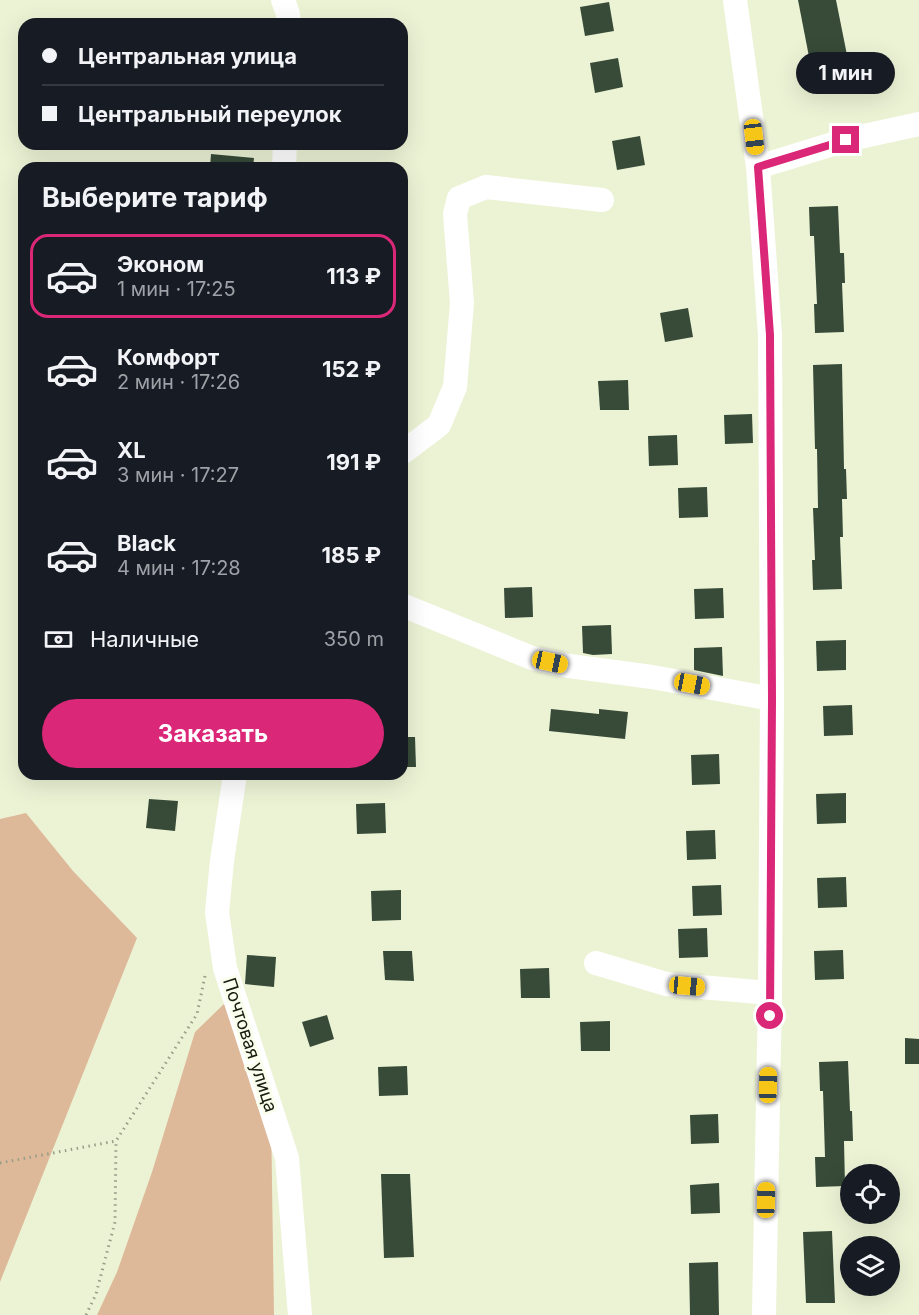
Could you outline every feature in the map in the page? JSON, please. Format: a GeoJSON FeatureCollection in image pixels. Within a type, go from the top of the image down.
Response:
{"type":"FeatureCollection","features":[{"type":"Feature","properties":{"kind":"street"},"geometry":{"type":"LineString","coordinates":[[283,0],[288,18]]}},
{"type":"Feature","properties":{"kind":"street"},"geometry":{"type":"LineString","coordinates":[[735,0],[758,167],[770,335],[772,699],[765,1315]]}},
{"type":"Feature","properties":{"kind":"street"},"geometry":{"type":"LineString","coordinates":[[758,167],[846,140],[919,124]]}},
{"type":"Feature","properties":{"kind":"street"},"geometry":{"type":"LineString","coordinates":[[408,448],[439,425],[455,387],[462,303],[454,214],[459,198],[486,187],[602,200]]}},
{"type":"Feature","properties":{"kind":"street"},"geometry":{"type":"LineString","coordinates":[[408,607],[532,658],[569,666],[652,676],[772,699]]}},
{"type":"Feature","properties":{"kind":"street","name":"Почтовая улица"},"geometry":{"type":"LineString","coordinates":[[234,780],[217,912],[225,968],[287,1158],[300,1315]]}},
{"type":"Feature","properties":{"kind":"street"},"geometry":{"type":"LineString","coordinates":[[596,963],[666,984],[770,993]]}},
{"type":"Feature","properties":{"kind":"path"},"geometry":{"type":"LineString","coordinates":[[86,1315],[96,1294],[115,1222],[116,1141],[197,1014],[206,969]]}},
{"type":"Feature","properties":{"kind":"path"},"geometry":{"type":"LineString","coordinates":[[0,1163],[116,1141]]}},
{"type":"Feature","properties":{"kind":"shaded area"},"geometry":{"type":"Polygon","coordinates":[[[26,813],[73,871],[137,938],[0,1282],[0,819],[26,813]]]}},
{"type":"Feature","properties":{"kind":"shaded area"},"geometry":{"type":"Polygon","coordinates":[[[226,1002],[271,1115],[274,1315],[97,1315],[117,1272],[152,1172],[195,1032],[226,1002]]]}},
{"type":"Feature","properties":{"kind":"building"},"geometry":{"type":"Polygon","coordinates":[[[798,0],[836,0],[848,60],[811,67],[798,0]]]}},
{"type":"Feature","properties":{"kind":"building"},"geometry":{"type":"Polygon","coordinates":[[[609,2],[614,31],[585,36],[580,7],[609,2]]]}},
{"type":"Feature","properties":{"kind":"building"},"geometry":{"type":"Polygon","coordinates":[[[618,58],[623,87],[595,93],[590,63],[618,58]]]}},
{"type":"Feature","properties":{"kind":"building"},"geometry":{"type":"Polygon","coordinates":[[[640,136],[645,165],[617,170],[612,141],[640,136]]]}},
{"type":"Feature","properties":{"kind":"building"},"geometry":{"type":"Polygon","coordinates":[[[211,154],[254,158],[254,162],[210,162],[211,154]]]}},
{"type":"Feature","properties":{"kind":"building"},"geometry":{"type":"Polygon","coordinates":[[[838,206],[840,253],[844,253],[845,283],[842,283],[844,332],[815,333],[814,304],[817,304],[814,236],[810,236],[809,207],[838,206]]]}},
{"type":"Feature","properties":{"kind":"building"},"geometry":{"type":"Polygon","coordinates":[[[688,308],[693,337],[665,342],[660,313],[688,308]]]}},
{"type":"Feature","properties":{"kind":"building"},"geometry":{"type":"Polygon","coordinates":[[[842,364],[844,469],[846,469],[847,499],[842,499],[843,537],[840,537],[842,589],[813,590],[812,560],[815,560],[813,508],[818,508],[813,365],[842,364]]]}},
{"type":"Feature","properties":{"kind":"building"},"geometry":{"type":"Polygon","coordinates":[[[628,380],[629,410],[600,410],[598,381],[628,380]]]}},
{"type":"Feature","properties":{"kind":"building"},"geometry":{"type":"Polygon","coordinates":[[[752,414],[753,443],[725,444],[724,415],[752,414]]]}},
{"type":"Feature","properties":{"kind":"building"},"geometry":{"type":"Polygon","coordinates":[[[677,435],[678,465],[649,466],[648,436],[677,435]]]}},
{"type":"Feature","properties":{"kind":"building"},"geometry":{"type":"Polygon","coordinates":[[[707,487],[708,517],[679,518],[678,488],[707,487]]]}},
{"type":"Feature","properties":{"kind":"building"},"geometry":{"type":"Polygon","coordinates":[[[532,587],[533,617],[505,618],[504,588],[532,587]]]}},
{"type":"Feature","properties":{"kind":"building"},"geometry":{"type":"Polygon","coordinates":[[[723,588],[724,618],[695,619],[694,589],[723,588]]]}},
{"type":"Feature","properties":{"kind":"building"},"geometry":{"type":"Polygon","coordinates":[[[611,625],[612,654],[583,653],[582,626],[611,625]]]}},
{"type":"Feature","properties":{"kind":"building"},"geometry":{"type":"Polygon","coordinates":[[[846,640],[846,670],[817,671],[816,641],[846,640]]]}},
{"type":"Feature","properties":{"kind":"building"},"geometry":{"type":"Polygon","coordinates":[[[722,647],[723,676],[694,670],[694,648],[722,647]]]}},
{"type":"Feature","properties":{"kind":"building"},"geometry":{"type":"Polygon","coordinates":[[[852,705],[853,735],[824,736],[823,706],[852,705]]]}},
{"type":"Feature","properties":{"kind":"building"},"geometry":{"type":"Polygon","coordinates":[[[551,709],[599,714],[599,709],[628,712],[625,739],[549,731],[551,709]]]}},
{"type":"Feature","properties":{"kind":"building"},"geometry":{"type":"Polygon","coordinates":[[[408,737],[415,737],[416,767],[408,767],[408,737]]]}},
{"type":"Feature","properties":{"kind":"building"},"geometry":{"type":"Polygon","coordinates":[[[719,754],[720,784],[692,785],[691,755],[719,754]]]}},
{"type":"Feature","properties":{"kind":"building"},"geometry":{"type":"Polygon","coordinates":[[[846,793],[846,823],[817,824],[816,794],[846,793]]]}},
{"type":"Feature","properties":{"kind":"building"},"geometry":{"type":"Polygon","coordinates":[[[149,799],[178,801],[175,831],[146,828],[149,799]]]}},
{"type":"Feature","properties":{"kind":"building"},"geometry":{"type":"Polygon","coordinates":[[[385,803],[386,833],[357,834],[356,804],[385,803]]]}},
{"type":"Feature","properties":{"kind":"building"},"geometry":{"type":"Polygon","coordinates":[[[715,830],[716,859],[687,860],[686,831],[715,830]]]}},
{"type":"Feature","properties":{"kind":"building"},"geometry":{"type":"Polygon","coordinates":[[[846,877],[847,907],[818,908],[817,878],[846,877]]]}},
{"type":"Feature","properties":{"kind":"building"},"geometry":{"type":"Polygon","coordinates":[[[721,885],[722,915],[693,916],[692,886],[721,885]]]}},
{"type":"Feature","properties":{"kind":"building"},"geometry":{"type":"Polygon","coordinates":[[[401,890],[401,920],[372,921],[371,891],[401,890]]]}},
{"type":"Feature","properties":{"kind":"building"},"geometry":{"type":"Polygon","coordinates":[[[707,928],[708,957],[679,958],[678,929],[707,928]]]}},
{"type":"Feature","properties":{"kind":"building"},"geometry":{"type":"Polygon","coordinates":[[[843,950],[844,979],[815,980],[814,951],[843,950]]]}},
{"type":"Feature","properties":{"kind":"building"},"geometry":{"type":"Polygon","coordinates":[[[383,951],[412,951],[414,981],[385,980],[383,951]]]}},
{"type":"Feature","properties":{"kind":"building"},"geometry":{"type":"Polygon","coordinates":[[[247,955],[276,957],[274,987],[245,984],[247,955]]]}},
{"type":"Feature","properties":{"kind":"building"},"geometry":{"type":"Polygon","coordinates":[[[549,968],[550,998],[521,998],[520,969],[549,968]]]}},
{"type":"Feature","properties":{"kind":"building"},"geometry":{"type":"Polygon","coordinates":[[[327,1015],[334,1039],[310,1047],[302,1022],[327,1015]]]}},
{"type":"Feature","properties":{"kind":"building"},"geometry":{"type":"Polygon","coordinates":[[[610,1021],[610,1051],[581,1051],[580,1022],[610,1021]]]}},
{"type":"Feature","properties":{"kind":"building"},"geometry":{"type":"Polygon","coordinates":[[[905,1038],[919,1039],[919,1064],[905,1064],[905,1038]]]}},
{"type":"Feature","properties":{"kind":"building"},"geometry":{"type":"Polygon","coordinates":[[[848,1061],[853,1141],[844,1141],[845,1164],[840,1164],[840,1186],[816,1187],[815,1157],[825,1157],[823,1091],[820,1091],[819,1062],[848,1061]]]}},
{"type":"Feature","properties":{"kind":"building"},"geometry":{"type":"Polygon","coordinates":[[[407,1066],[408,1095],[379,1096],[378,1067],[407,1066]]]}},
{"type":"Feature","properties":{"kind":"building"},"geometry":{"type":"Polygon","coordinates":[[[718,1114],[719,1143],[691,1144],[690,1115],[718,1114]]]}},
{"type":"Feature","properties":{"kind":"building"},"geometry":{"type":"Polygon","coordinates":[[[381,1174],[410,1174],[414,1257],[384,1258],[381,1174]]]}},
{"type":"Feature","properties":{"kind":"building"},"geometry":{"type":"Polygon","coordinates":[[[719,1183],[720,1213],[691,1214],[690,1185],[719,1183]]]}},
{"type":"Feature","properties":{"kind":"building"},"geometry":{"type":"Polygon","coordinates":[[[832,1231],[835,1303],[806,1303],[803,1232],[832,1231]]]}},
{"type":"Feature","properties":{"kind":"building"},"geometry":{"type":"Polygon","coordinates":[[[718,1262],[719,1315],[690,1315],[689,1263],[718,1262]]]}},
{"type":"Feature","properties":{"kind":"route"},"geometry":{"type":"LineString","coordinates":[[770,1016],[772,699],[770,335],[758,167],[846,140]]}}]}
